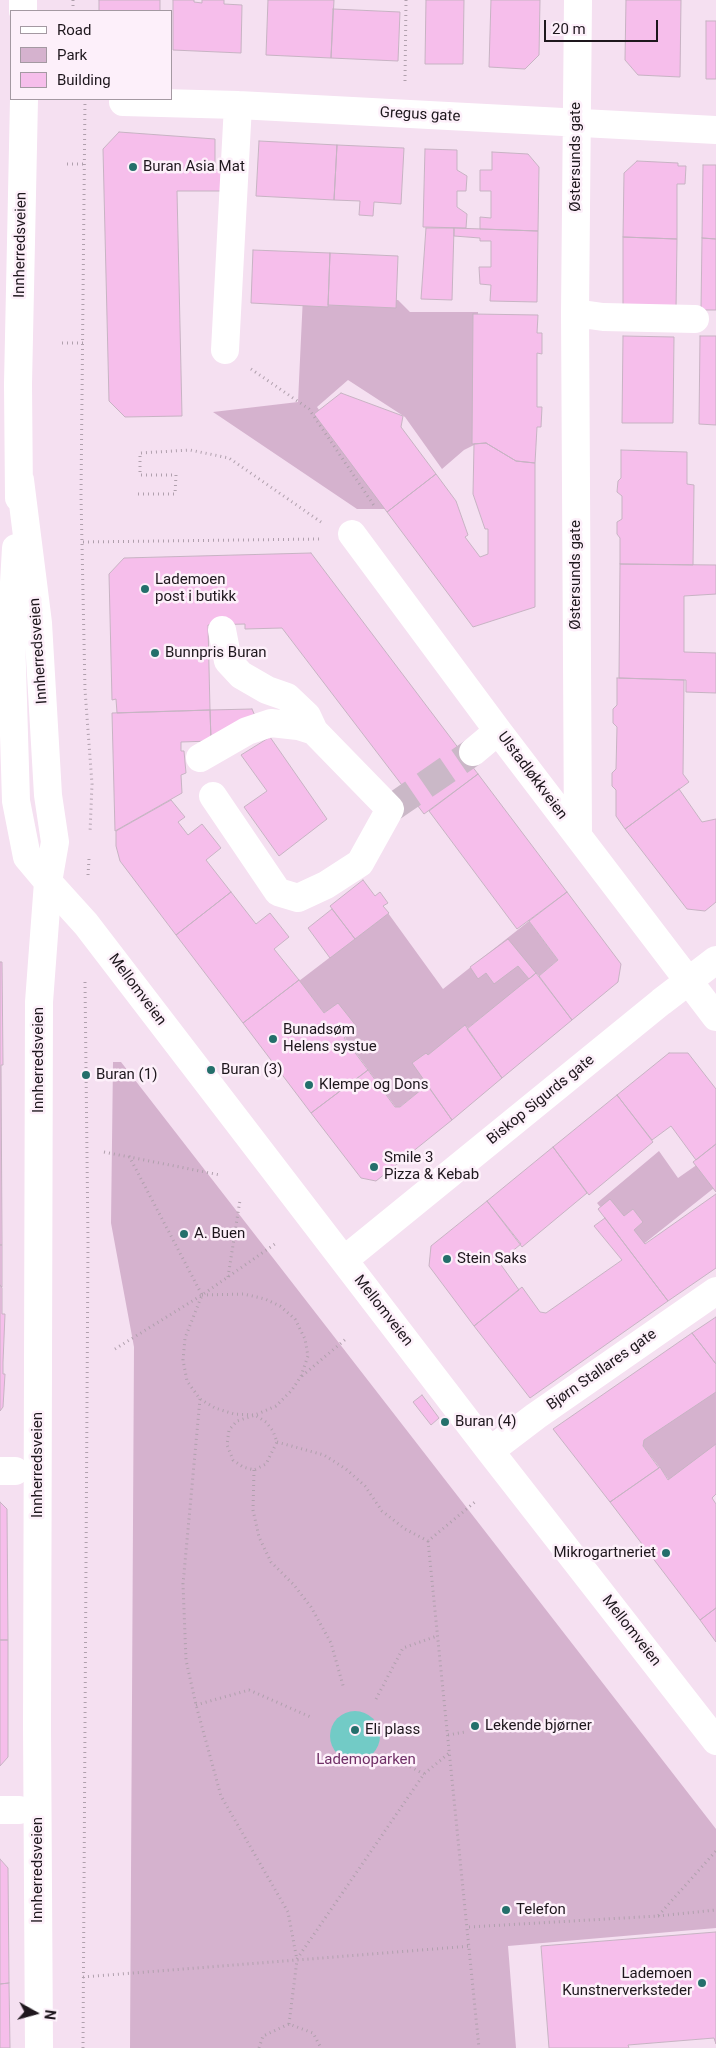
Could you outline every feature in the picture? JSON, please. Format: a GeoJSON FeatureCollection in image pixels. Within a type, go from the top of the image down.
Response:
{"type":"FeatureCollection","features":[{"type":"Feature","properties":{"kind":"street","name":"Østersunds gate"},"geometry":{"type":"LineString","coordinates":[[578,0],[575,313],[578,836]]}},
{"type":"Feature","properties":{"kind":"street","name":"Innherredsveien"},"geometry":{"type":"LineString","coordinates":[[24,100],[18,384],[20,480],[11,635],[16,800],[27,857],[48,882],[39,1002],[37,1726],[39,2048]]}},
{"type":"Feature","properties":{"kind":"street","name":"Gregus gate"},"geometry":{"type":"LineString","coordinates":[[123,102],[238,105],[716,130]]}},
{"type":"Feature","properties":{"kind":"street"},"geometry":{"type":"LineString","coordinates":[[225,350],[238,105]]}},
{"type":"Feature","properties":{"kind":"street"},"geometry":{"type":"LineString","coordinates":[[575,313],[603,317],[695,320]]}},
{"type":"Feature","properties":{"kind":"street","name":"Ulstadløkkveien"},"geometry":{"type":"LineString","coordinates":[[352,534],[498,731],[716,1017]]}},
{"type":"Feature","properties":{"kind":"street"},"geometry":{"type":"LineString","coordinates":[[213,796],[278,892],[298,898],[326,885],[360,863],[390,810],[314,731],[307,716],[287,698],[267,690],[241,675],[228,661],[222,630]]}},
{"type":"Feature","properties":{"kind":"street"},"geometry":{"type":"LineString","coordinates":[[200,758],[247,731],[271,723],[314,731]]}},
{"type":"Feature","properties":{"kind":"street"},"geometry":{"type":"LineString","coordinates":[[473,752],[498,731]]}},
{"type":"Feature","properties":{"kind":"street","name":"Mellomveien"},"geometry":{"type":"LineString","coordinates":[[48,882],[86,924],[490,1451],[716,1741]]}},
{"type":"Feature","properties":{"kind":"street","name":"Biskop Sigurds gate"},"geometry":{"type":"LineString","coordinates":[[344,1260],[716,960]]}},
{"type":"Feature","properties":{"kind":"street","name":"Bjørn Stallares gate"},"geometry":{"type":"LineString","coordinates":[[490,1451],[536,1416],[716,1291]]}},
{"type":"Feature","properties":{"kind":"path"},"geometry":{"type":"LineString","coordinates":[[404,114],[406,0]]}},
{"type":"Feature","properties":{"kind":"path"},"geometry":{"type":"LineString","coordinates":[[85,100],[86,164],[81,388],[85,690],[92,784],[90,835]]}},
{"type":"Feature","properties":{"kind":"path"},"geometry":{"type":"LineString","coordinates":[[67,164],[86,164]]}},
{"type":"Feature","properties":{"kind":"path"},"geometry":{"type":"LineString","coordinates":[[62,342],[83,343]]}},
{"type":"Feature","properties":{"kind":"path"},"geometry":{"type":"LineString","coordinates":[[83,542],[312,540],[352,534],[379,512],[308,409],[225,350]]}},
{"type":"Feature","properties":{"kind":"path"},"geometry":{"type":"LineString","coordinates":[[138,494],[175,494],[176,474],[140,475],[140,453],[190,450],[229,458],[334,530],[352,534]]}},
{"type":"Feature","properties":{"kind":"path"},"geometry":{"type":"LineString","coordinates":[[83,2048],[88,1252],[86,924],[89,852]]}},
{"type":"Feature","properties":{"kind":"path"},"geometry":{"type":"LineString","coordinates":[[104,1152],[220,1174]]}},
{"type":"Feature","properties":{"kind":"path"},"geometry":{"type":"LineString","coordinates":[[129,1156],[202,1295],[185,1338],[183,1360],[187,1381],[200,1399],[215,1408],[228,1412],[255,1415],[266,1422],[274,1431],[277,1442],[266,1464],[254,1470],[243,1467],[233,1460],[227,1445],[229,1430],[237,1421],[255,1415],[276,1406],[292,1390],[301,1376],[308,1356],[305,1339],[295,1319],[280,1306],[244,1294],[202,1295]]}},
{"type":"Feature","properties":{"kind":"path"},"geometry":{"type":"LineString","coordinates":[[228,1277],[240,1200]]}},
{"type":"Feature","properties":{"kind":"path"},"geometry":{"type":"LineString","coordinates":[[115,1349],[202,1295],[275,1244]]}},
{"type":"Feature","properties":{"kind":"path"},"geometry":{"type":"LineString","coordinates":[[301,1376],[346,1338]]}},
{"type":"Feature","properties":{"kind":"path"},"geometry":{"type":"LineString","coordinates":[[200,1399],[183,1584],[186,1660],[196,1705],[221,1796],[288,1912],[297,1960],[288,2024]]}},
{"type":"Feature","properties":{"kind":"path"},"geometry":{"type":"LineString","coordinates":[[277,1442],[324,1455],[346,1469],[366,1486],[382,1511],[405,1529],[428,1541]]}},
{"type":"Feature","properties":{"kind":"path"},"geometry":{"type":"LineString","coordinates":[[254,1470],[254,1510],[259,1537],[271,1562],[294,1585],[332,1643],[344,1689]]}},
{"type":"Feature","properties":{"kind":"path"},"geometry":{"type":"LineString","coordinates":[[428,1541],[475,1502]]}},
{"type":"Feature","properties":{"kind":"path"},"geometry":{"type":"LineString","coordinates":[[428,1541],[449,1753],[471,1946],[479,2048]]}},
{"type":"Feature","properties":{"kind":"path"},"geometry":{"type":"LineString","coordinates":[[376,1698],[403,1648],[437,1636]]}},
{"type":"Feature","properties":{"kind":"path"},"geometry":{"type":"LineString","coordinates":[[196,1705],[249,1690],[313,1718]]}},
{"type":"Feature","properties":{"kind":"path"},"geometry":{"type":"LineString","coordinates":[[448,1735],[466,1732]]}},
{"type":"Feature","properties":{"kind":"path"},"geometry":{"type":"LineString","coordinates":[[297,1960],[424,1774],[449,1753]]}},
{"type":"Feature","properties":{"kind":"path"},"geometry":{"type":"LineString","coordinates":[[388,1755],[424,1774]]}},
{"type":"Feature","properties":{"kind":"path"},"geometry":{"type":"LineString","coordinates":[[658,1916],[716,1851]]}},
{"type":"Feature","properties":{"kind":"path"},"geometry":{"type":"LineString","coordinates":[[468,1927],[658,1916],[716,1910]]}},
{"type":"Feature","properties":{"kind":"path"},"geometry":{"type":"LineString","coordinates":[[83,1977],[471,1946]]}},
{"type":"Feature","properties":{"kind":"path"},"geometry":{"type":"LineString","coordinates":[[259,2048],[263,2036],[288,2024],[313,2033],[320,2048]]}},
{"type":"Feature","properties":{"kind":"green space"},"geometry":{"type":"Polygon","coordinates":[[[303,296],[398,300],[410,312],[478,312],[478,443],[464,450],[442,469],[405,417],[348,380],[317,407],[390,509],[357,509],[213,412],[298,402],[303,296]]]}},
{"type":"Feature","properties":{"kind":"green space"},"geometry":{"type":"Polygon","coordinates":[[[388,913],[443,989],[529,921],[558,960],[468,1028],[465,1026],[415,1066],[428,1085],[397,1109],[345,1038],[356,1028],[338,1004],[324,1013],[299,981],[388,913]]]}},
{"type":"Feature","properties":{"kind":"green space","name":"Lademoparken"},"geometry":{"type":"Polygon","coordinates":[[[113,1062],[121,1062],[716,1829],[716,1928],[508,1946],[516,2048],[130,2048],[134,1347],[111,1223],[113,1062]]]}},
{"type":"Feature","properties":{"kind":"green space"},"geometry":{"type":"Polygon","coordinates":[[[659,1151],[678,1178],[698,1164],[714,1188],[636,1250],[597,1203],[659,1151]]]}},
{"type":"Feature","properties":{"kind":"green space"},"geometry":{"type":"Polygon","coordinates":[[[716,1391],[716,1445],[669,1480],[640,1442],[716,1391]]]}},
{"type":"Feature","properties":{"kind":"shaded area"},"geometry":{"type":"Polygon","coordinates":[[[355,1711],[365,1713],[373,1718],[378,1726],[380,1736],[378,1746],[373,1754],[365,1759],[355,1761],[345,1759],[337,1754],[332,1746],[330,1736],[332,1726],[337,1718],[345,1713],[355,1711]]]}},
{"type":"Feature","properties":{"kind":"building"},"geometry":{"type":"Polygon","coordinates":[[[99,0],[160,0],[160,10],[99,10],[99,0]]]}},
{"type":"Feature","properties":{"kind":"building"},"geometry":{"type":"Polygon","coordinates":[[[173,0],[194,0],[194,2],[202,3],[202,0],[224,0],[224,4],[242,5],[241,53],[173,50],[173,0]]]}},
{"type":"Feature","properties":{"kind":"building"},"geometry":{"type":"Polygon","coordinates":[[[268,0],[334,0],[331,58],[266,55],[268,0]]]}},
{"type":"Feature","properties":{"kind":"building"},"geometry":{"type":"Polygon","coordinates":[[[426,0],[464,0],[463,64],[425,64],[426,0]]]}},
{"type":"Feature","properties":{"kind":"building"},"geometry":{"type":"Polygon","coordinates":[[[491,0],[540,0],[539,55],[525,69],[489,67],[491,0]]]}},
{"type":"Feature","properties":{"kind":"building"},"geometry":{"type":"Polygon","coordinates":[[[626,0],[681,0],[680,77],[638,75],[625,60],[626,0]]]}},
{"type":"Feature","properties":{"kind":"building"},"geometry":{"type":"Polygon","coordinates":[[[333,9],[400,12],[398,61],[331,58],[333,9]]]}},
{"type":"Feature","properties":{"kind":"building"},"geometry":{"type":"Polygon","coordinates":[[[706,21],[716,21],[716,79],[706,79],[706,21]]]}},
{"type":"Feature","properties":{"kind":"building"},"geometry":{"type":"Polygon","coordinates":[[[119,132],[215,139],[215,170],[225,169],[225,191],[177,191],[182,416],[125,417],[109,401],[103,149],[119,132]]]}},
{"type":"Feature","properties":{"kind":"building"},"geometry":{"type":"Polygon","coordinates":[[[259,141],[337,145],[334,200],[256,196],[259,141]]]}},
{"type":"Feature","properties":{"kind":"building"},"geometry":{"type":"Polygon","coordinates":[[[337,145],[404,148],[401,204],[374,202],[373,216],[359,215],[360,201],[334,200],[337,145]]]}},
{"type":"Feature","properties":{"kind":"building"},"geometry":{"type":"Polygon","coordinates":[[[425,149],[457,150],[457,170],[467,176],[466,191],[457,191],[457,207],[467,214],[466,228],[423,227],[425,149]]]}},
{"type":"Feature","properties":{"kind":"building"},"geometry":{"type":"Polygon","coordinates":[[[492,152],[528,154],[539,167],[538,231],[480,229],[480,217],[491,218],[491,191],[480,191],[480,170],[492,170],[492,152]]]}},
{"type":"Feature","properties":{"kind":"building"},"geometry":{"type":"Polygon","coordinates":[[[637,161],[678,163],[678,166],[686,166],[685,184],[677,184],[677,239],[623,237],[624,173],[637,161]]]}},
{"type":"Feature","properties":{"kind":"building"},"geometry":{"type":"Polygon","coordinates":[[[703,165],[716,165],[716,239],[702,238],[703,165]]]}},
{"type":"Feature","properties":{"kind":"building"},"geometry":{"type":"Polygon","coordinates":[[[426,228],[454,228],[452,300],[421,299],[426,228]]]}},
{"type":"Feature","properties":{"kind":"building"},"geometry":{"type":"Polygon","coordinates":[[[454,228],[538,231],[537,302],[490,301],[491,285],[480,284],[479,267],[491,267],[491,241],[454,236],[454,228]]]}},
{"type":"Feature","properties":{"kind":"building"},"geometry":{"type":"Polygon","coordinates":[[[623,237],[677,239],[676,310],[623,309],[623,237]]]}},
{"type":"Feature","properties":{"kind":"building"},"geometry":{"type":"Polygon","coordinates":[[[702,238],[716,239],[716,310],[701,310],[702,238]]]}},
{"type":"Feature","properties":{"kind":"building"},"geometry":{"type":"Polygon","coordinates":[[[253,250],[330,253],[328,307],[251,303],[253,250]]]}},
{"type":"Feature","properties":{"kind":"building"},"geometry":{"type":"Polygon","coordinates":[[[330,253],[398,256],[396,308],[328,305],[330,253]]]}},
{"type":"Feature","properties":{"kind":"building"},"geometry":{"type":"Polygon","coordinates":[[[473,314],[538,315],[537,333],[542,333],[542,354],[537,353],[537,407],[542,407],[541,427],[537,427],[535,463],[516,461],[486,443],[472,444],[473,314]]]}},
{"type":"Feature","properties":{"kind":"building"},"geometry":{"type":"Polygon","coordinates":[[[623,336],[674,337],[673,423],[622,423],[623,336]]]}},
{"type":"Feature","properties":{"kind":"building"},"geometry":{"type":"Polygon","coordinates":[[[700,336],[716,336],[716,425],[699,424],[700,336]]]}},
{"type":"Feature","properties":{"kind":"building"},"geometry":{"type":"Polygon","coordinates":[[[341,393],[403,416],[401,427],[436,474],[387,512],[314,414],[341,393]]]}},
{"type":"Feature","properties":{"kind":"building"},"geometry":{"type":"Polygon","coordinates":[[[486,443],[516,461],[535,463],[535,607],[473,627],[387,512],[436,474],[456,501],[468,535],[465,537],[480,557],[488,554],[488,529],[485,529],[473,494],[474,444],[486,443]]]}},
{"type":"Feature","properties":{"kind":"building"},"geometry":{"type":"Polygon","coordinates":[[[621,450],[687,452],[687,484],[694,485],[693,565],[620,564],[620,538],[617,534],[617,522],[622,519],[622,496],[617,492],[618,481],[621,478],[621,450]]]}},
{"type":"Feature","properties":{"kind":"building"},"geometry":{"type":"Polygon","coordinates":[[[311,553],[478,774],[424,814],[282,628],[245,629],[245,624],[208,625],[210,710],[117,713],[116,699],[112,700],[109,574],[124,558],[311,553]]]}},
{"type":"Feature","properties":{"kind":"building"},"geometry":{"type":"Polygon","coordinates":[[[620,564],[716,565],[716,594],[684,596],[684,652],[716,653],[716,693],[686,692],[686,680],[619,678],[620,564]]]}},
{"type":"Feature","properties":{"kind":"building"},"geometry":{"type":"Polygon","coordinates":[[[617,678],[684,680],[683,774],[689,782],[625,829],[616,816],[616,790],[612,786],[612,773],[616,769],[617,727],[613,723],[613,709],[617,705],[617,678]]]}},
{"type":"Feature","properties":{"kind":"building"},"geometry":{"type":"Polygon","coordinates":[[[252,709],[256,718],[211,740],[210,710],[252,709]]]}},
{"type":"Feature","properties":{"kind":"building"},"geometry":{"type":"Polygon","coordinates":[[[210,710],[211,741],[181,742],[181,751],[184,751],[186,773],[181,775],[182,793],[115,831],[112,713],[210,710]]]}},
{"type":"Feature","properties":{"kind":"building"},"geometry":{"type":"Polygon","coordinates":[[[270,737],[327,819],[279,856],[244,807],[267,791],[241,755],[270,737]]]}},
{"type":"Feature","properties":{"kind":"building"},"geometry":{"type":"Polygon","coordinates":[[[478,774],[567,892],[517,929],[429,811],[478,774]]]}},
{"type":"Feature","properties":{"kind":"building"},"geometry":{"type":"Polygon","coordinates":[[[679,789],[702,822],[716,819],[716,902],[705,911],[687,909],[625,829],[679,789]]]}},
{"type":"Feature","properties":{"kind":"building"},"geometry":{"type":"Polygon","coordinates":[[[171,800],[185,817],[178,822],[188,835],[202,824],[221,848],[206,860],[231,892],[176,935],[120,861],[116,846],[116,831],[171,800]]]}},
{"type":"Feature","properties":{"kind":"building"},"geometry":{"type":"Polygon","coordinates":[[[363,880],[375,896],[380,892],[388,903],[383,906],[389,913],[355,939],[330,906],[363,880]]]}},
{"type":"Feature","properties":{"kind":"building"},"geometry":{"type":"Polygon","coordinates":[[[231,892],[256,924],[270,913],[289,937],[274,949],[299,980],[243,1023],[176,935],[231,892]]]}},
{"type":"Feature","properties":{"kind":"building"},"geometry":{"type":"Polygon","coordinates":[[[567,892],[621,964],[618,982],[572,1020],[539,976],[558,960],[529,921],[567,892]]]}},
{"type":"Feature","properties":{"kind":"building"},"geometry":{"type":"Polygon","coordinates":[[[332,909],[355,939],[330,958],[308,928],[332,909]]]}},
{"type":"Feature","properties":{"kind":"building"},"geometry":{"type":"Polygon","coordinates":[[[508,939],[536,973],[529,979],[518,966],[494,984],[486,973],[478,979],[470,967],[508,939]]]}},
{"type":"Feature","properties":{"kind":"building"},"geometry":{"type":"Polygon","coordinates":[[[0,962],[2,962],[3,1065],[1,1065],[2,1245],[0,1245],[0,962]]]}},
{"type":"Feature","properties":{"kind":"building"},"geometry":{"type":"Polygon","coordinates":[[[536,973],[572,1020],[502,1078],[467,1029],[536,973]]]}},
{"type":"Feature","properties":{"kind":"building"},"geometry":{"type":"Polygon","coordinates":[[[299,980],[324,1013],[338,1003],[357,1027],[344,1038],[368,1070],[311,1113],[243,1023],[299,980]]]}},
{"type":"Feature","properties":{"kind":"building"},"geometry":{"type":"Polygon","coordinates":[[[465,1025],[502,1078],[452,1120],[412,1063],[426,1053],[428,1055],[465,1025]]]}},
{"type":"Feature","properties":{"kind":"building"},"geometry":{"type":"Polygon","coordinates":[[[669,1053],[688,1053],[716,1089],[716,1144],[696,1160],[671,1126],[652,1140],[617,1095],[669,1053]]]}},
{"type":"Feature","properties":{"kind":"building"},"geometry":{"type":"Polygon","coordinates":[[[368,1070],[395,1107],[400,1107],[427,1085],[452,1120],[376,1181],[361,1178],[311,1113],[368,1070]]]}},
{"type":"Feature","properties":{"kind":"building"},"geometry":{"type":"Polygon","coordinates":[[[617,1095],[653,1142],[589,1195],[553,1147],[617,1095]]]}},
{"type":"Feature","properties":{"kind":"building"},"geometry":{"type":"Polygon","coordinates":[[[716,1144],[716,1192],[693,1162],[716,1144]]]}},
{"type":"Feature","properties":{"kind":"building"},"geometry":{"type":"Polygon","coordinates":[[[553,1147],[587,1193],[522,1247],[487,1201],[553,1147]]]}},
{"type":"Feature","properties":{"kind":"building"},"geometry":{"type":"Polygon","coordinates":[[[716,1194],[716,1268],[668,1301],[598,1209],[610,1199],[624,1216],[633,1209],[643,1222],[634,1230],[645,1244],[716,1194]]]}},
{"type":"Feature","properties":{"kind":"building"},"geometry":{"type":"Polygon","coordinates":[[[487,1201],[521,1244],[499,1262],[519,1290],[474,1326],[429,1266],[431,1246],[487,1201]]]}},
{"type":"Feature","properties":{"kind":"building"},"geometry":{"type":"Polygon","coordinates":[[[605,1218],[668,1301],[530,1398],[474,1326],[522,1287],[540,1312],[546,1313],[622,1260],[594,1226],[605,1218]]]}},
{"type":"Feature","properties":{"kind":"building"},"geometry":{"type":"Polygon","coordinates":[[[0,1245],[2,1245],[2,1287],[0,1285],[0,1245]]]}},
{"type":"Feature","properties":{"kind":"building"},"geometry":{"type":"Polygon","coordinates":[[[0,1285],[2,1288],[2,1314],[5,1314],[3,1374],[5,1374],[3,1407],[0,1411],[0,1285]]]}},
{"type":"Feature","properties":{"kind":"building"},"geometry":{"type":"Polygon","coordinates":[[[716,1317],[716,1364],[692,1333],[716,1317]]]}},
{"type":"Feature","properties":{"kind":"building"},"geometry":{"type":"Polygon","coordinates":[[[692,1333],[716,1364],[716,1392],[644,1440],[643,1446],[659,1468],[610,1502],[553,1429],[692,1333]]]}},
{"type":"Feature","properties":{"kind":"building"},"geometry":{"type":"Polygon","coordinates":[[[422,1395],[439,1418],[431,1425],[413,1402],[422,1395]]]}},
{"type":"Feature","properties":{"kind":"building"},"geometry":{"type":"Polygon","coordinates":[[[716,1444],[716,1494],[712,1498],[716,1504],[716,1608],[700,1620],[610,1502],[660,1467],[668,1480],[716,1444]]]}},
{"type":"Feature","properties":{"kind":"building"},"geometry":{"type":"Polygon","coordinates":[[[0,1502],[7,1509],[8,1640],[0,1640],[0,1502]]]}},
{"type":"Feature","properties":{"kind":"building"},"geometry":{"type":"Polygon","coordinates":[[[716,1608],[716,1642],[700,1620],[716,1608]]]}},
{"type":"Feature","properties":{"kind":"building"},"geometry":{"type":"Polygon","coordinates":[[[0,1640],[8,1640],[8,1757],[0,1766],[0,1640]]]}},
{"type":"Feature","properties":{"kind":"building"},"geometry":{"type":"Polygon","coordinates":[[[0,1859],[8,1868],[9,1983],[0,1984],[0,1859]]]}},
{"type":"Feature","properties":{"kind":"building"},"geometry":{"type":"Polygon","coordinates":[[[716,1932],[716,2044],[714,2038],[628,2045],[629,2048],[549,2048],[541,1946],[716,1932]]]}},
{"type":"Feature","properties":{"kind":"building"},"geometry":{"type":"Polygon","coordinates":[[[9,1983],[10,2048],[0,2048],[0,1984],[9,1983]]]}},
{"type":"Feature","properties":{"kind":"tunnel"},"geometry":{"type":"LineString","coordinates":[[390,809],[473,752]]}},
{"type":"Feature","properties":{"kind":"place","name":"Buran Asia Mat"},"geometry":{"type":"Point","coordinates":[133,167]}},
{"type":"Feature","properties":{"kind":"place","name":"Lademoen post i butikk"},"geometry":{"type":"Point","coordinates":[145,589]}},
{"type":"Feature","properties":{"kind":"place","name":"Bunnpris Buran"},"geometry":{"type":"Point","coordinates":[155,653]}},
{"type":"Feature","properties":{"kind":"place","name":"Bunadsøm Helens systue"},"geometry":{"type":"Point","coordinates":[273,1039]}},
{"type":"Feature","properties":{"kind":"place","name":"Buran (3)"},"geometry":{"type":"Point","coordinates":[211,1070]}},
{"type":"Feature","properties":{"kind":"place","name":"Buran (1)"},"geometry":{"type":"Point","coordinates":[86,1075]}},
{"type":"Feature","properties":{"kind":"place","name":"Klempe og Dons"},"geometry":{"type":"Point","coordinates":[309,1085]}},
{"type":"Feature","properties":{"kind":"place","name":"Smile 3 Pizza & Kebab"},"geometry":{"type":"Point","coordinates":[374,1167]}},
{"type":"Feature","properties":{"kind":"place","name":"A. Buen"},"geometry":{"type":"Point","coordinates":[184,1234]}},
{"type":"Feature","properties":{"kind":"place","name":"Stein Saks"},"geometry":{"type":"Point","coordinates":[447,1259]}},
{"type":"Feature","properties":{"kind":"place","name":"Buran (4)"},"geometry":{"type":"Point","coordinates":[445,1422]}},
{"type":"Feature","properties":{"kind":"place","name":"Mikrogartneriet"},"geometry":{"type":"Point","coordinates":[666,1553]}},
{"type":"Feature","properties":{"kind":"place","name":"Lekende bjørner"},"geometry":{"type":"Point","coordinates":[475,1726]}},
{"type":"Feature","properties":{"kind":"place","name":"Eli plass"},"geometry":{"type":"Point","coordinates":[355,1730]}},
{"type":"Feature","properties":{"kind":"place","name":"Telefon"},"geometry":{"type":"Point","coordinates":[506,1910]}},
{"type":"Feature","properties":{"kind":"place","name":"Lademoen Kunstnerverksteder"},"geometry":{"type":"Point","coordinates":[702,1983]}}]}
